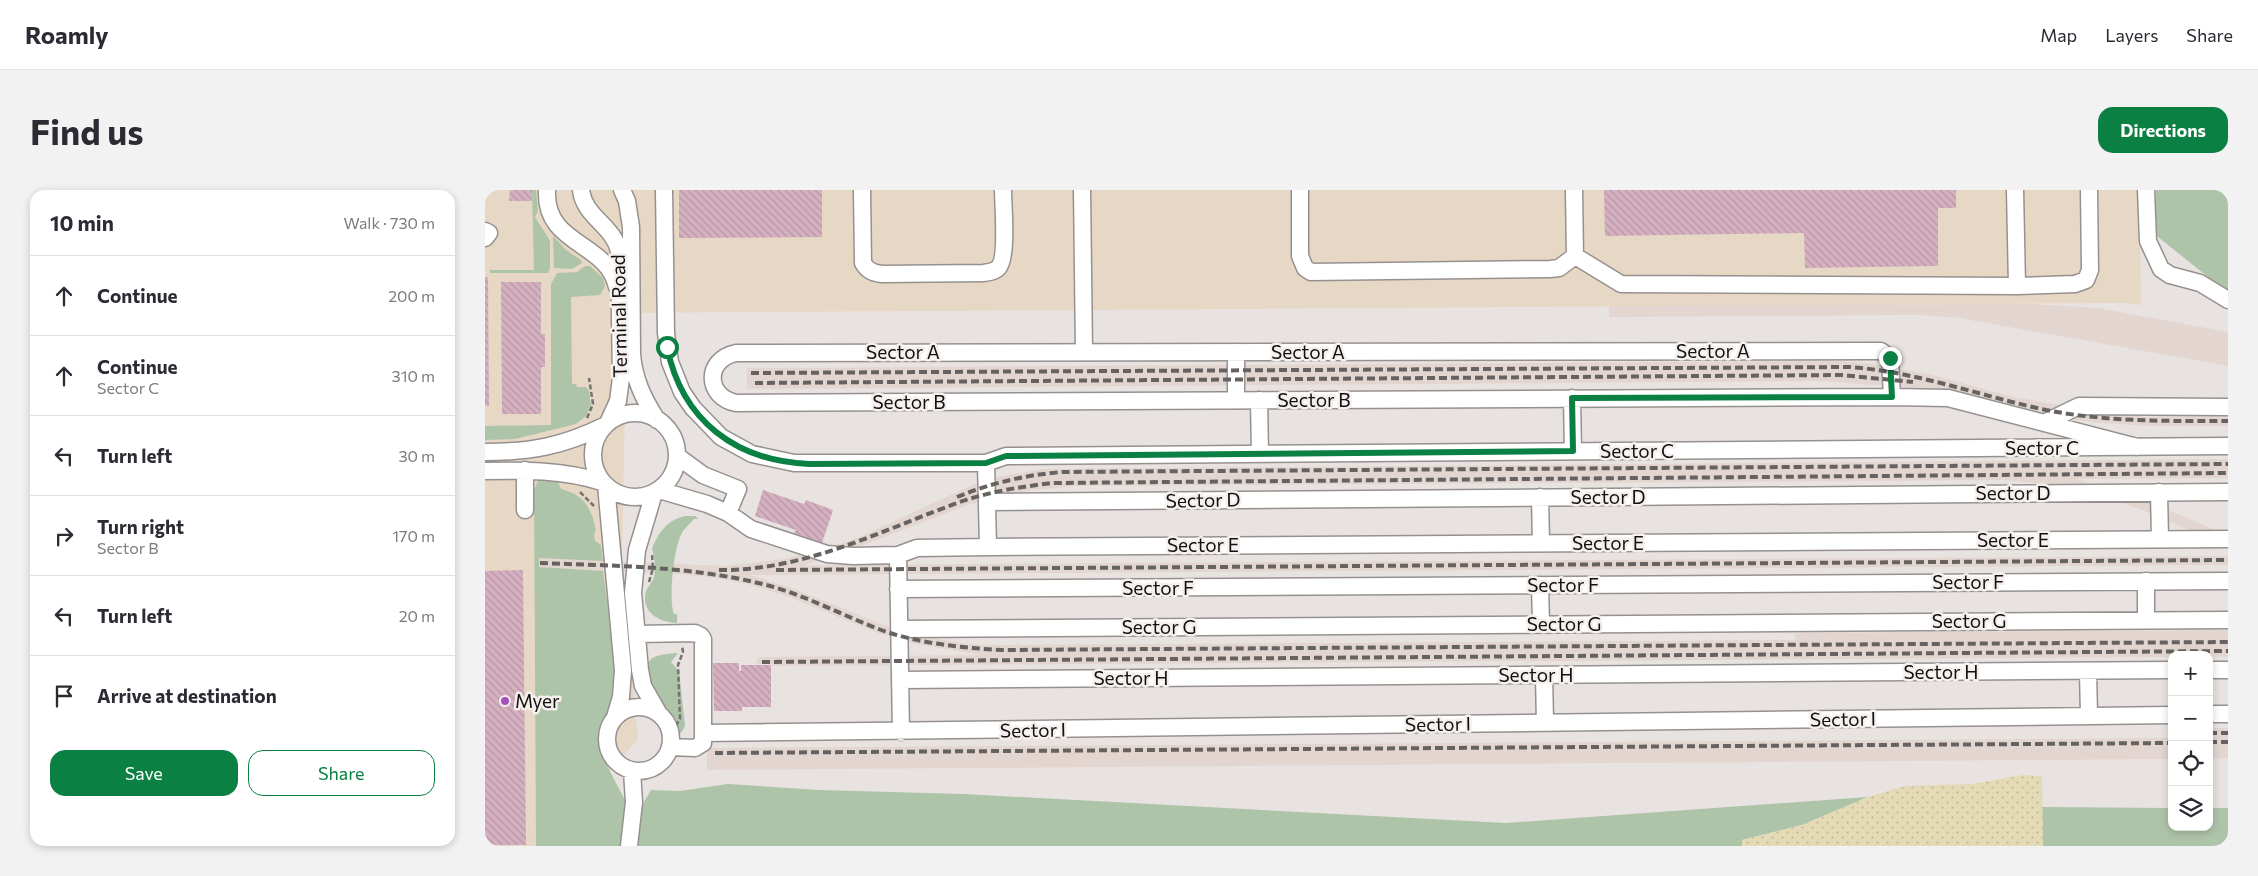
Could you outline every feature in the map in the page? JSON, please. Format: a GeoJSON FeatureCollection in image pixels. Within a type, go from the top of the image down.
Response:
{"type":"FeatureCollection","features":[{"type":"Feature","properties":{"kind":"street"},"geometry":{"type":"LineString","coordinates":[[547,190],[548,205],[559,227],[576,243],[602,258],[610,268],[620,298]]}},
{"type":"Feature","properties":{"kind":"street","name":"Terminal Road"},"geometry":{"type":"LineString","coordinates":[[581,190],[587,209],[609,229],[617,243],[620,261],[621,384],[618,401],[606,425]]}},
{"type":"Feature","properties":{"kind":"street"},"geometry":{"type":"LineString","coordinates":[[622,190],[627,201],[631,226],[632,354],[634,371],[640,390],[657,420]]}},
{"type":"Feature","properties":{"kind":"street","name":"Sector C"},"geometry":{"type":"LineString","coordinates":[[664,190],[666,333],[670,362],[679,384],[693,408],[721,437],[752,454],[793,463],[986,463],[1006,456],[2228,446]]}},
{"type":"Feature","properties":{"kind":"street"},"geometry":{"type":"LineString","coordinates":[[862,190],[863,263],[873,273],[882,274],[983,273],[993,272],[999,268],[1003,255],[1003,190]]}},
{"type":"Feature","properties":{"kind":"street"},"geometry":{"type":"LineString","coordinates":[[1082,190],[1084,352]]}},
{"type":"Feature","properties":{"kind":"street"},"geometry":{"type":"LineString","coordinates":[[1300,190],[1300,256],[1305,268],[1311,272],[1550,269],[1559,268],[1575,256]]}},
{"type":"Feature","properties":{"kind":"street"},"geometry":{"type":"LineString","coordinates":[[1574,190],[1575,256]]}},
{"type":"Feature","properties":{"kind":"street"},"geometry":{"type":"LineString","coordinates":[[2015,190],[2017,286]]}},
{"type":"Feature","properties":{"kind":"street"},"geometry":{"type":"LineString","coordinates":[[1575,256],[1611,279],[1621,284],[1633,285],[2017,286],[2075,284],[2086,280],[2090,270],[2089,190]]}},
{"type":"Feature","properties":{"kind":"street"},"geometry":{"type":"LineString","coordinates":[[2145,190],[2148,240],[2161,269],[2171,275],[2200,283],[2228,300]]}},
{"type":"Feature","properties":{"kind":"street","name":"Sector A"},"geometry":{"type":"LineString","coordinates":[[736,403],[728,402],[719,395],[713,378],[714,368],[718,360],[736,352],[1881,351],[1890,358],[1892,397]]}},
{"type":"Feature","properties":{"kind":"street"},"geometry":{"type":"LineString","coordinates":[[1236,352],[1236,400]]}},
{"type":"Feature","properties":{"kind":"street"},"geometry":{"type":"LineString","coordinates":[[1572,398],[1573,451]]}},
{"type":"Feature","properties":{"kind":"street","name":"Sector B"},"geometry":{"type":"LineString","coordinates":[[736,403],[1572,398],[1948,398],[2137,447]]}},
{"type":"Feature","properties":{"kind":"street"},"geometry":{"type":"LineString","coordinates":[[1259,400],[1260,454]]}},
{"type":"Feature","properties":{"kind":"street"},"geometry":{"type":"LineString","coordinates":[[2044,423],[2079,406],[2228,407]]}},
{"type":"Feature","properties":{"kind":"street"},"geometry":{"type":"LineString","coordinates":[[485,452],[516,452],[547,448],[581,438],[619,416],[632,413],[645,414],[657,420],[668,429],[675,442],[677,456],[675,469],[669,480],[657,491],[642,496],[629,497],[616,493],[604,484],[578,475],[525,470],[485,470]]}},
{"type":"Feature","properties":{"kind":"street"},"geometry":{"type":"LineString","coordinates":[[606,425],[595,442],[593,460],[596,471],[604,484],[623,670],[621,697],[615,717],[609,725],[606,744],[615,762],[623,768],[641,772],[658,766],[665,759],[670,740],[669,726],[659,714],[643,686],[633,593],[637,550],[657,491]]}},
{"type":"Feature","properties":{"kind":"street"},"geometry":{"type":"LineString","coordinates":[[677,456],[703,475],[739,489],[728,513]]}},
{"type":"Feature","properties":{"kind":"street"},"geometry":{"type":"LineString","coordinates":[[986,463],[988,547]]}},
{"type":"Feature","properties":{"kind":"street"},"geometry":{"type":"LineString","coordinates":[[525,470],[525,510]]}},
{"type":"Feature","properties":{"kind":"street","name":"Sector E"},"geometry":{"type":"LineString","coordinates":[[657,491],[707,504],[728,513],[751,529],[827,554],[853,556],[898,555],[917,548],[988,547],[2228,539]]}},
{"type":"Feature","properties":{"kind":"street"},"geometry":{"type":"LineString","coordinates":[[2159,492],[2160,539]]}},
{"type":"Feature","properties":{"kind":"street","name":"Sector D"},"geometry":{"type":"LineString","coordinates":[[987,502],[2228,492]]}},
{"type":"Feature","properties":{"kind":"street"},"geometry":{"type":"LineString","coordinates":[[1540,497],[1541,543]]}},
{"type":"Feature","properties":{"kind":"street"},"geometry":{"type":"LineString","coordinates":[[898,555],[901,732]]}},
{"type":"Feature","properties":{"kind":"street"},"geometry":{"type":"LineString","coordinates":[[2145,620],[2146,581]]}},
{"type":"Feature","properties":{"kind":"street","name":"Sector F"},"geometry":{"type":"LineString","coordinates":[[898,590],[2228,581]]}},
{"type":"Feature","properties":{"kind":"street"},"geometry":{"type":"LineString","coordinates":[[1540,585],[1541,624]]}},
{"type":"Feature","properties":{"kind":"street","name":"Sector G"},"geometry":{"type":"LineString","coordinates":[[899,629],[2228,620]]}},
{"type":"Feature","properties":{"kind":"street"},"geometry":{"type":"LineString","coordinates":[[637,634],[699,634],[703,638],[703,743],[699,747],[678,749],[670,740]]}},
{"type":"Feature","properties":{"kind":"street","name":"Sector H"},"geometry":{"type":"LineString","coordinates":[[900,680],[2168,670]]}},
{"type":"Feature","properties":{"kind":"street"},"geometry":{"type":"LineString","coordinates":[[2213,670],[2228,670]]}},
{"type":"Feature","properties":{"kind":"street"},"geometry":{"type":"LineString","coordinates":[[2088,671],[2089,716]]}},
{"type":"Feature","properties":{"kind":"street"},"geometry":{"type":"LineString","coordinates":[[1544,675],[1545,723]]}},
{"type":"Feature","properties":{"kind":"street"},"geometry":{"type":"LineString","coordinates":[[615,717],[632,708],[651,709],[659,714]]}},
{"type":"Feature","properties":{"kind":"street"},"geometry":{"type":"LineString","coordinates":[[2213,714],[2228,714]]}},
{"type":"Feature","properties":{"kind":"street","name":"Sector I"},"geometry":{"type":"LineString","coordinates":[[704,733],[2168,715]]}},
{"type":"Feature","properties":{"kind":"street"},"geometry":{"type":"LineString","coordinates":[[629,846],[635,802],[632,771]]}},
{"type":"Feature","properties":{"kind":"path"},"geometry":{"type":"LineString","coordinates":[[646,587],[653,568],[651,550]]}},
{"type":"Feature","properties":{"kind":"path"},"geometry":{"type":"LineString","coordinates":[[670,740],[680,719],[679,665],[683,647],[679,641],[679,633]]}},
{"type":"Feature","properties":{"kind":"shaded area"},"geometry":{"type":"Polygon","coordinates":[[[485,190],[2140,190],[2141,305],[2126,303],[627,313],[622,558],[638,739],[545,846],[485,846],[485,190]]]}},
{"type":"Feature","properties":{"kind":"shaded area"},"geometry":{"type":"Polygon","coordinates":[[[2030,304],[2098,308],[2228,332],[2228,366],[1959,318],[1920,315],[1609,317],[1609,306],[2030,304]]]}},
{"type":"Feature","properties":{"kind":"shaded area"},"geometry":{"type":"Polygon","coordinates":[[[1838,361],[1864,363],[1925,373],[2014,397],[2104,413],[2146,417],[2228,416],[2228,426],[2149,426],[2100,423],[2047,416],[2012,406],[1927,389],[1820,381],[747,389],[747,368],[1838,361]]]}},
{"type":"Feature","properties":{"kind":"shaded area"},"geometry":{"type":"Polygon","coordinates":[[[2228,459],[2228,478],[2076,479],[2137,497],[2218,531],[2214,541],[2143,510],[2097,495],[2053,485],[2005,480],[1077,486],[1032,490],[970,504],[846,552],[804,565],[2228,556],[2228,565],[750,575],[792,588],[881,624],[917,635],[967,644],[1795,640],[1795,633],[2228,630],[2228,657],[2213,656],[2213,651],[2168,651],[2168,657],[772,666],[772,664],[757,664],[757,657],[981,655],[916,644],[878,633],[789,597],[751,585],[716,578],[677,574],[539,567],[539,558],[726,566],[784,559],[830,547],[862,536],[972,485],[998,477],[1042,469],[2228,459]]]}},
{"type":"Feature","properties":{"kind":"shaded area"},"geometry":{"type":"Polygon","coordinates":[[[2213,728],[2228,728],[2228,758],[2213,759],[2213,728]]]}},
{"type":"Feature","properties":{"kind":"shaded area"},"geometry":{"type":"Polygon","coordinates":[[[2168,738],[2168,759],[707,770],[707,748],[2168,738]]]}},
{"type":"Feature","properties":{"kind":"green space"},"geometry":{"type":"Polygon","coordinates":[[[532,190],[536,190],[538,211],[535,217],[550,241],[550,268],[548,273],[490,273],[490,270],[534,270],[532,190]]]}},
{"type":"Feature","properties":{"kind":"green space"},"geometry":{"type":"Polygon","coordinates":[[[2156,190],[2228,190],[2228,293],[2153,233],[2156,190]]]}},
{"type":"Feature","properties":{"kind":"green space"},"geometry":{"type":"Polygon","coordinates":[[[553,236],[566,250],[581,260],[582,263],[572,269],[554,268],[553,236]]]}},
{"type":"Feature","properties":{"kind":"green space"},"geometry":{"type":"Polygon","coordinates":[[[585,266],[590,266],[603,278],[605,286],[600,295],[571,297],[572,384],[576,384],[577,387],[586,387],[589,391],[591,405],[586,416],[576,424],[515,439],[485,440],[485,426],[551,425],[551,284],[557,273],[577,272],[585,266]]]}},
{"type":"Feature","properties":{"kind":"green space"},"geometry":{"type":"Polygon","coordinates":[[[542,479],[558,482],[561,489],[576,495],[586,504],[596,531],[594,534],[595,541],[601,545],[603,561],[539,558],[539,567],[603,571],[610,624],[616,651],[615,692],[598,740],[604,760],[627,804],[641,807],[651,790],[680,791],[728,784],[819,790],[963,794],[1506,823],[1868,797],[1802,825],[1742,840],[1742,846],[536,846],[534,490],[538,481],[542,479]]]}},
{"type":"Feature","properties":{"kind":"green space"},"geometry":{"type":"Polygon","coordinates":[[[685,516],[696,516],[698,519],[694,519],[683,531],[677,547],[673,572],[672,607],[674,614],[677,614],[677,623],[664,621],[653,615],[646,605],[645,598],[646,591],[653,581],[655,574],[652,549],[654,543],[668,524],[685,516]]]}},
{"type":"Feature","properties":{"kind":"green space"},"geometry":{"type":"Polygon","coordinates":[[[678,653],[671,662],[679,671],[685,726],[681,733],[677,733],[649,680],[647,671],[648,665],[653,658],[664,654],[678,653]]]}},
{"type":"Feature","properties":{"kind":"green space"},"geometry":{"type":"Polygon","coordinates":[[[2042,807],[2168,808],[2168,831],[2213,831],[2213,808],[2228,808],[2228,846],[2043,846],[2042,807]]]}},
{"type":"Feature","properties":{"kind":"sand"},"geometry":{"type":"Polygon","coordinates":[[[2023,775],[2042,776],[2043,846],[1742,846],[1742,840],[1802,825],[1868,797],[1905,786],[1972,784],[2023,775]]]}},
{"type":"Feature","properties":{"kind":"building"},"geometry":{"type":"Polygon","coordinates":[[[510,190],[532,190],[532,201],[509,201],[510,190]]]}},
{"type":"Feature","properties":{"kind":"building"},"geometry":{"type":"Polygon","coordinates":[[[679,190],[822,190],[822,237],[679,238],[679,190]]]}},
{"type":"Feature","properties":{"kind":"building"},"geometry":{"type":"Polygon","coordinates":[[[1604,190],[1956,190],[1956,208],[1938,208],[1938,266],[1805,268],[1804,233],[1605,236],[1604,190]]]}},
{"type":"Feature","properties":{"kind":"building"},"geometry":{"type":"Polygon","coordinates":[[[485,277],[488,277],[489,406],[485,406],[485,277]]]}},
{"type":"Feature","properties":{"kind":"building"},"geometry":{"type":"Polygon","coordinates":[[[501,282],[541,282],[541,334],[545,334],[545,367],[541,367],[541,414],[502,414],[501,282]]]}},
{"type":"Feature","properties":{"kind":"building"},"geometry":{"type":"Polygon","coordinates":[[[763,490],[804,504],[806,500],[833,510],[822,543],[794,533],[796,530],[755,516],[763,490]]]}},
{"type":"Feature","properties":{"kind":"building","name":"Myer"},"geometry":{"type":"Polygon","coordinates":[[[523,570],[526,845],[485,845],[485,571],[523,570]]]}},
{"type":"Feature","properties":{"kind":"building"},"geometry":{"type":"Polygon","coordinates":[[[713,663],[739,663],[739,671],[741,671],[741,665],[771,665],[771,707],[742,707],[742,711],[714,711],[713,663]]]}},
{"type":"Feature","properties":{"kind":"railway"},"geometry":{"type":"LineString","coordinates":[[751,373],[1850,367],[1924,379],[2021,404],[2069,414],[2137,420],[2228,421]]}},
{"type":"Feature","properties":{"kind":"railway"},"geometry":{"type":"LineString","coordinates":[[755,383],[1841,375],[1913,382]]}},
{"type":"Feature","properties":{"kind":"railway"},"geometry":{"type":"LineString","coordinates":[[957,497],[1008,480],[1062,472],[2228,464]]}},
{"type":"Feature","properties":{"kind":"railway"},"geometry":{"type":"LineString","coordinates":[[719,570],[749,569],[808,558],[865,539],[974,497],[1053,483],[2228,473]]}},
{"type":"Feature","properties":{"kind":"railway"},"geometry":{"type":"LineString","coordinates":[[776,570],[2228,560]]}},
{"type":"Feature","properties":{"kind":"railway"},"geometry":{"type":"LineString","coordinates":[[540,563],[656,568],[742,579],[785,591],[887,632],[915,640],[944,645],[1002,650],[2228,642]]}},
{"type":"Feature","properties":{"kind":"railway"},"geometry":{"type":"LineString","coordinates":[[762,662],[2228,651]]}},
{"type":"Feature","properties":{"kind":"railway"},"geometry":{"type":"LineString","coordinates":[[2213,733],[2228,733]]}},
{"type":"Feature","properties":{"kind":"railway"},"geometry":{"type":"LineString","coordinates":[[2213,742],[2228,742]]}},
{"type":"Feature","properties":{"kind":"railway"},"geometry":{"type":"LineString","coordinates":[[715,753],[2168,743]]}},
{"type":"Feature","properties":{"kind":"place","name":"Myer"},"geometry":{"type":"Point","coordinates":[505,701]}},
{"type":"Feature","properties":{"kind":"route"},"geometry":{"type":"LineString","coordinates":[[667,347],[670,362],[683,392],[693,408],[721,437],[752,454],[793,463],[809,464],[986,463],[1006,456],[1573,451],[1572,398],[1892,397],[1890,358]]}}]}
